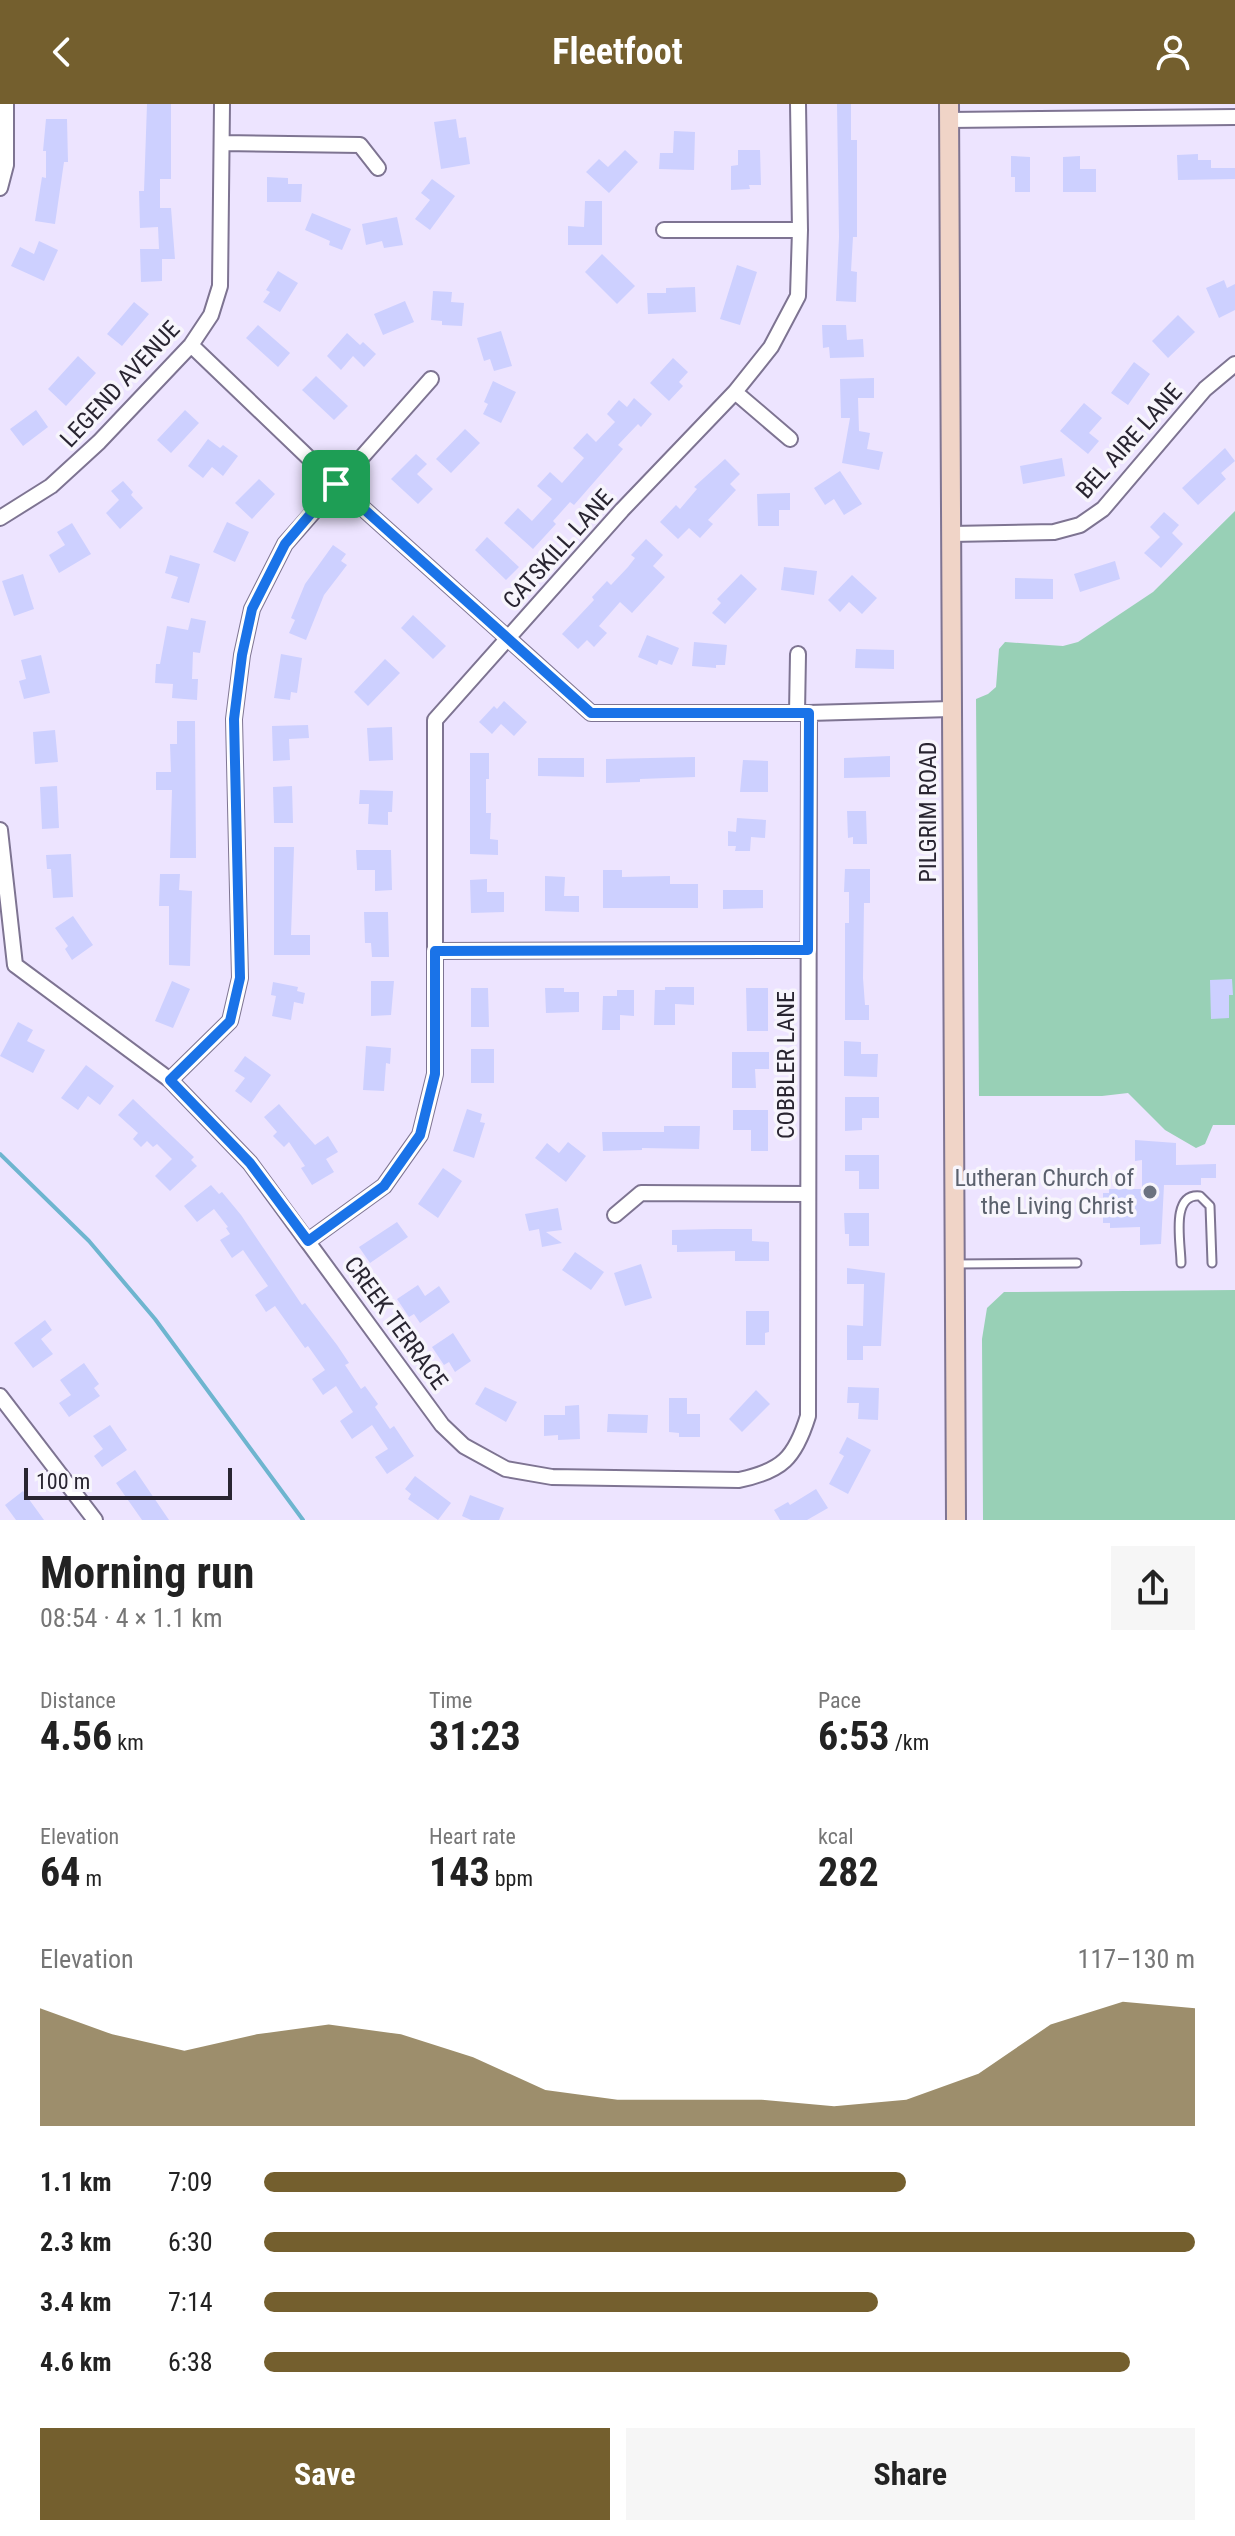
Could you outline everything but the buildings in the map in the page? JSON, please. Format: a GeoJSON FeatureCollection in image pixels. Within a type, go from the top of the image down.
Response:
{"type":"FeatureCollection","features":[{"type":"Feature","properties":{"kind":"street"},"geometry":{"type":"LineString","coordinates":[[0,188],[6,165],[6,104]]}},
{"type":"Feature","properties":{"kind":"street","name":"LEGEND AVENUE"},"geometry":{"type":"LineString","coordinates":[[0,518],[51,486],[99,442],[191,345],[211,315],[220,286],[222,104]]}},
{"type":"Feature","properties":{"kind":"street","name":"CATSKILL LANE"},"geometry":{"type":"LineString","coordinates":[[308,1241],[384,1186],[420,1135],[435,1074],[435,720],[622,510],[735,392],[771,347],[798,296],[798,104]]}},
{"type":"Feature","properties":{"kind":"street"},"geometry":{"type":"LineString","coordinates":[[949,112],[1235,117]]}},
{"type":"Feature","properties":{"kind":"street","name":"PILGRIM ROAD"},"geometry":{"type":"LineString","coordinates":[[949,112],[956,1520]]}},
{"type":"Feature","properties":{"kind":"street"},"geometry":{"type":"LineString","coordinates":[[222,143],[360,145],[378,168]]}},
{"type":"Feature","properties":{"kind":"street"},"geometry":{"type":"LineString","coordinates":[[664,230],[800,230]]}},
{"type":"Feature","properties":{"kind":"street"},"geometry":{"type":"LineString","coordinates":[[191,345],[336,484],[591,713],[951,709]]}},
{"type":"Feature","properties":{"kind":"street","name":"BEL AIRE LANE"},"geometry":{"type":"LineString","coordinates":[[951,534],[1054,532],[1080,525],[1103,509],[1205,389],[1235,364]]}},
{"type":"Feature","properties":{"kind":"street"},"geometry":{"type":"LineString","coordinates":[[170,1080],[230,1021],[240,978],[234,719],[242,655],[252,609],[285,544],[431,379]]}},
{"type":"Feature","properties":{"kind":"street"},"geometry":{"type":"LineString","coordinates":[[735,392],[790,439]]}},
{"type":"Feature","properties":{"kind":"street","name":"COBBLER LANE"},"geometry":{"type":"LineString","coordinates":[[798,654],[803,713],[808,950],[808,1416]]}},
{"type":"Feature","properties":{"kind":"street"},"geometry":{"type":"LineString","coordinates":[[0,830],[8,964]]}},
{"type":"Feature","properties":{"kind":"street"},"geometry":{"type":"LineString","coordinates":[[435,951],[808,950]]}},
{"type":"Feature","properties":{"kind":"street","name":"CREEK TERRACE"},"geometry":{"type":"LineString","coordinates":[[8,964],[170,1080],[250,1163],[442,1425],[464,1446],[506,1469],[552,1477],[739,1480],[767,1474],[792,1455],[808,1416]]}},
{"type":"Feature","properties":{"kind":"street"},"geometry":{"type":"LineString","coordinates":[[615,1215],[641,1193],[808,1194]]}},
{"type":"Feature","properties":{"kind":"street"},"geometry":{"type":"LineString","coordinates":[[0,1396],[95,1520]]}},
{"type":"Feature","properties":{"kind":"lane"},"geometry":{"type":"LineString","coordinates":[[1181,1263],[1180,1206],[1193,1195],[1200,1196],[1210,1206],[1212,1263]]}},
{"type":"Feature","properties":{"kind":"lane"},"geometry":{"type":"LineString","coordinates":[[954,1264],[1077,1263]]}},
{"type":"Feature","properties":{"kind":"green space"},"geometry":{"type":"Polygon","coordinates":[[[1235,511],[1235,1125],[1213,1125],[1205,1144],[1196,1148],[1165,1130],[1128,1093],[1102,1096],[979,1096],[976,699],[996,687],[999,649],[1005,642],[1063,646],[1078,642],[1153,592],[1235,511]]]}},
{"type":"Feature","properties":{"kind":"green space"},"geometry":{"type":"Polygon","coordinates":[[[1235,1290],[1235,1520],[983,1520],[982,1339],[987,1308],[1004,1292],[1235,1290]]]}},
{"type":"Feature","properties":{"kind":"waterway"},"geometry":{"type":"LineString","coordinates":[[0,1154],[89,1241],[155,1319],[303,1520]]}},
{"type":"Feature","properties":{"kind":"place","name":"Lutheran Church of the Living Christ"},"geometry":{"type":"Point","coordinates":[1150,1192]}},
{"type":"Feature","properties":{"kind":"route"},"geometry":{"type":"LineString","coordinates":[[336,484],[591,713],[809,713],[808,950],[435,951],[435,1074],[420,1135],[384,1186],[308,1241],[250,1163],[170,1080],[230,1021],[240,978],[234,719],[242,655],[252,609],[285,544],[336,484]]}}]}
